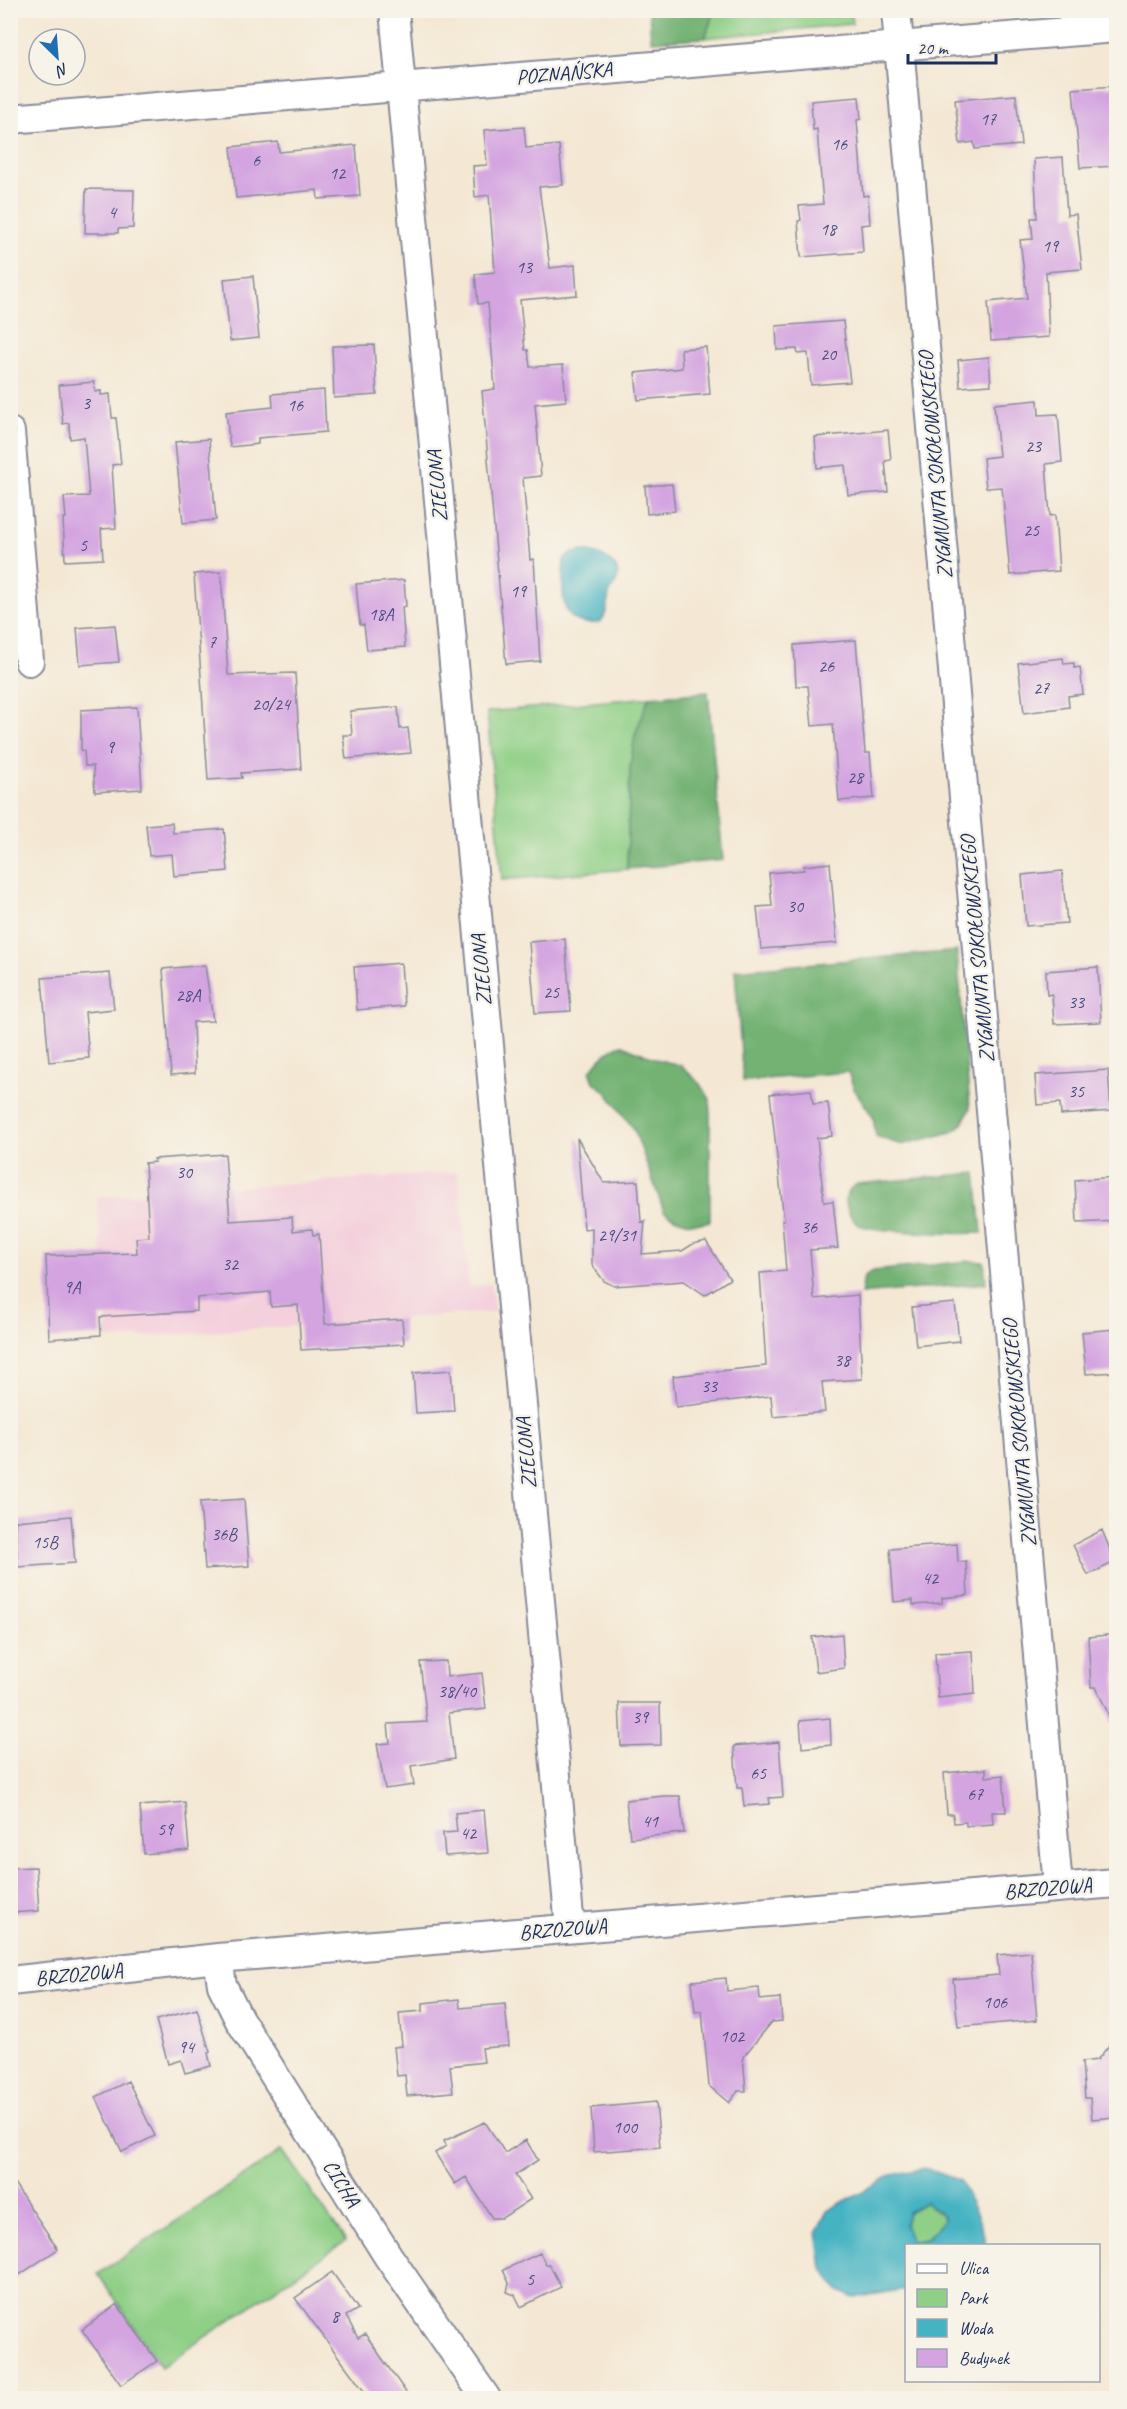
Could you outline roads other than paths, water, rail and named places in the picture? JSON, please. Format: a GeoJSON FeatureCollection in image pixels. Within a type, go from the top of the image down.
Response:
{"type":"FeatureCollection","features":[{"type":"Feature","properties":{"kind":"street","name":"ZIELONA"},"geometry":{"type":"LineString","coordinates":[[394,10],[570,1928]]}},
{"type":"Feature","properties":{"kind":"street","name":"ZYGMUNTA SOKOŁOWSKIEGO"},"geometry":{"type":"LineString","coordinates":[[896,10],[1058,1887]]}},
{"type":"Feature","properties":{"kind":"street","name":"POZNAŃSKA"},"geometry":{"type":"LineString","coordinates":[[10,119],[1116,28]]}},
{"type":"Feature","properties":{"kind":"street"},"geometry":{"type":"LineString","coordinates":[[10,432],[29,661]]}},
{"type":"Feature","properties":{"kind":"street","name":"BRZOZOWA"},"geometry":{"type":"LineString","coordinates":[[10,1981],[218,1958],[1116,1882]]}},
{"type":"Feature","properties":{"kind":"street","name":"CICHA"},"geometry":{"type":"LineString","coordinates":[[218,1958],[222,1985],[239,2019],[388,2256],[486,2398]]}},
{"type":"Feature","properties":{"kind":"water"},"geometry":{"type":"Polygon","coordinates":[[[582,551],[608,559],[618,575],[601,622],[586,623],[576,620],[569,614],[565,605],[564,559],[582,551]]]}},
{"type":"Feature","properties":{"kind":"water"},"geometry":{"type":"Polygon","coordinates":[[[925,2168],[961,2181],[979,2220],[985,2244],[905,2244],[905,2289],[854,2298],[838,2291],[822,2268],[817,2231],[827,2211],[892,2175],[925,2168]],[[926,2202],[908,2212],[905,2225],[912,2241],[927,2239],[944,2219],[926,2202]]]}}]}
